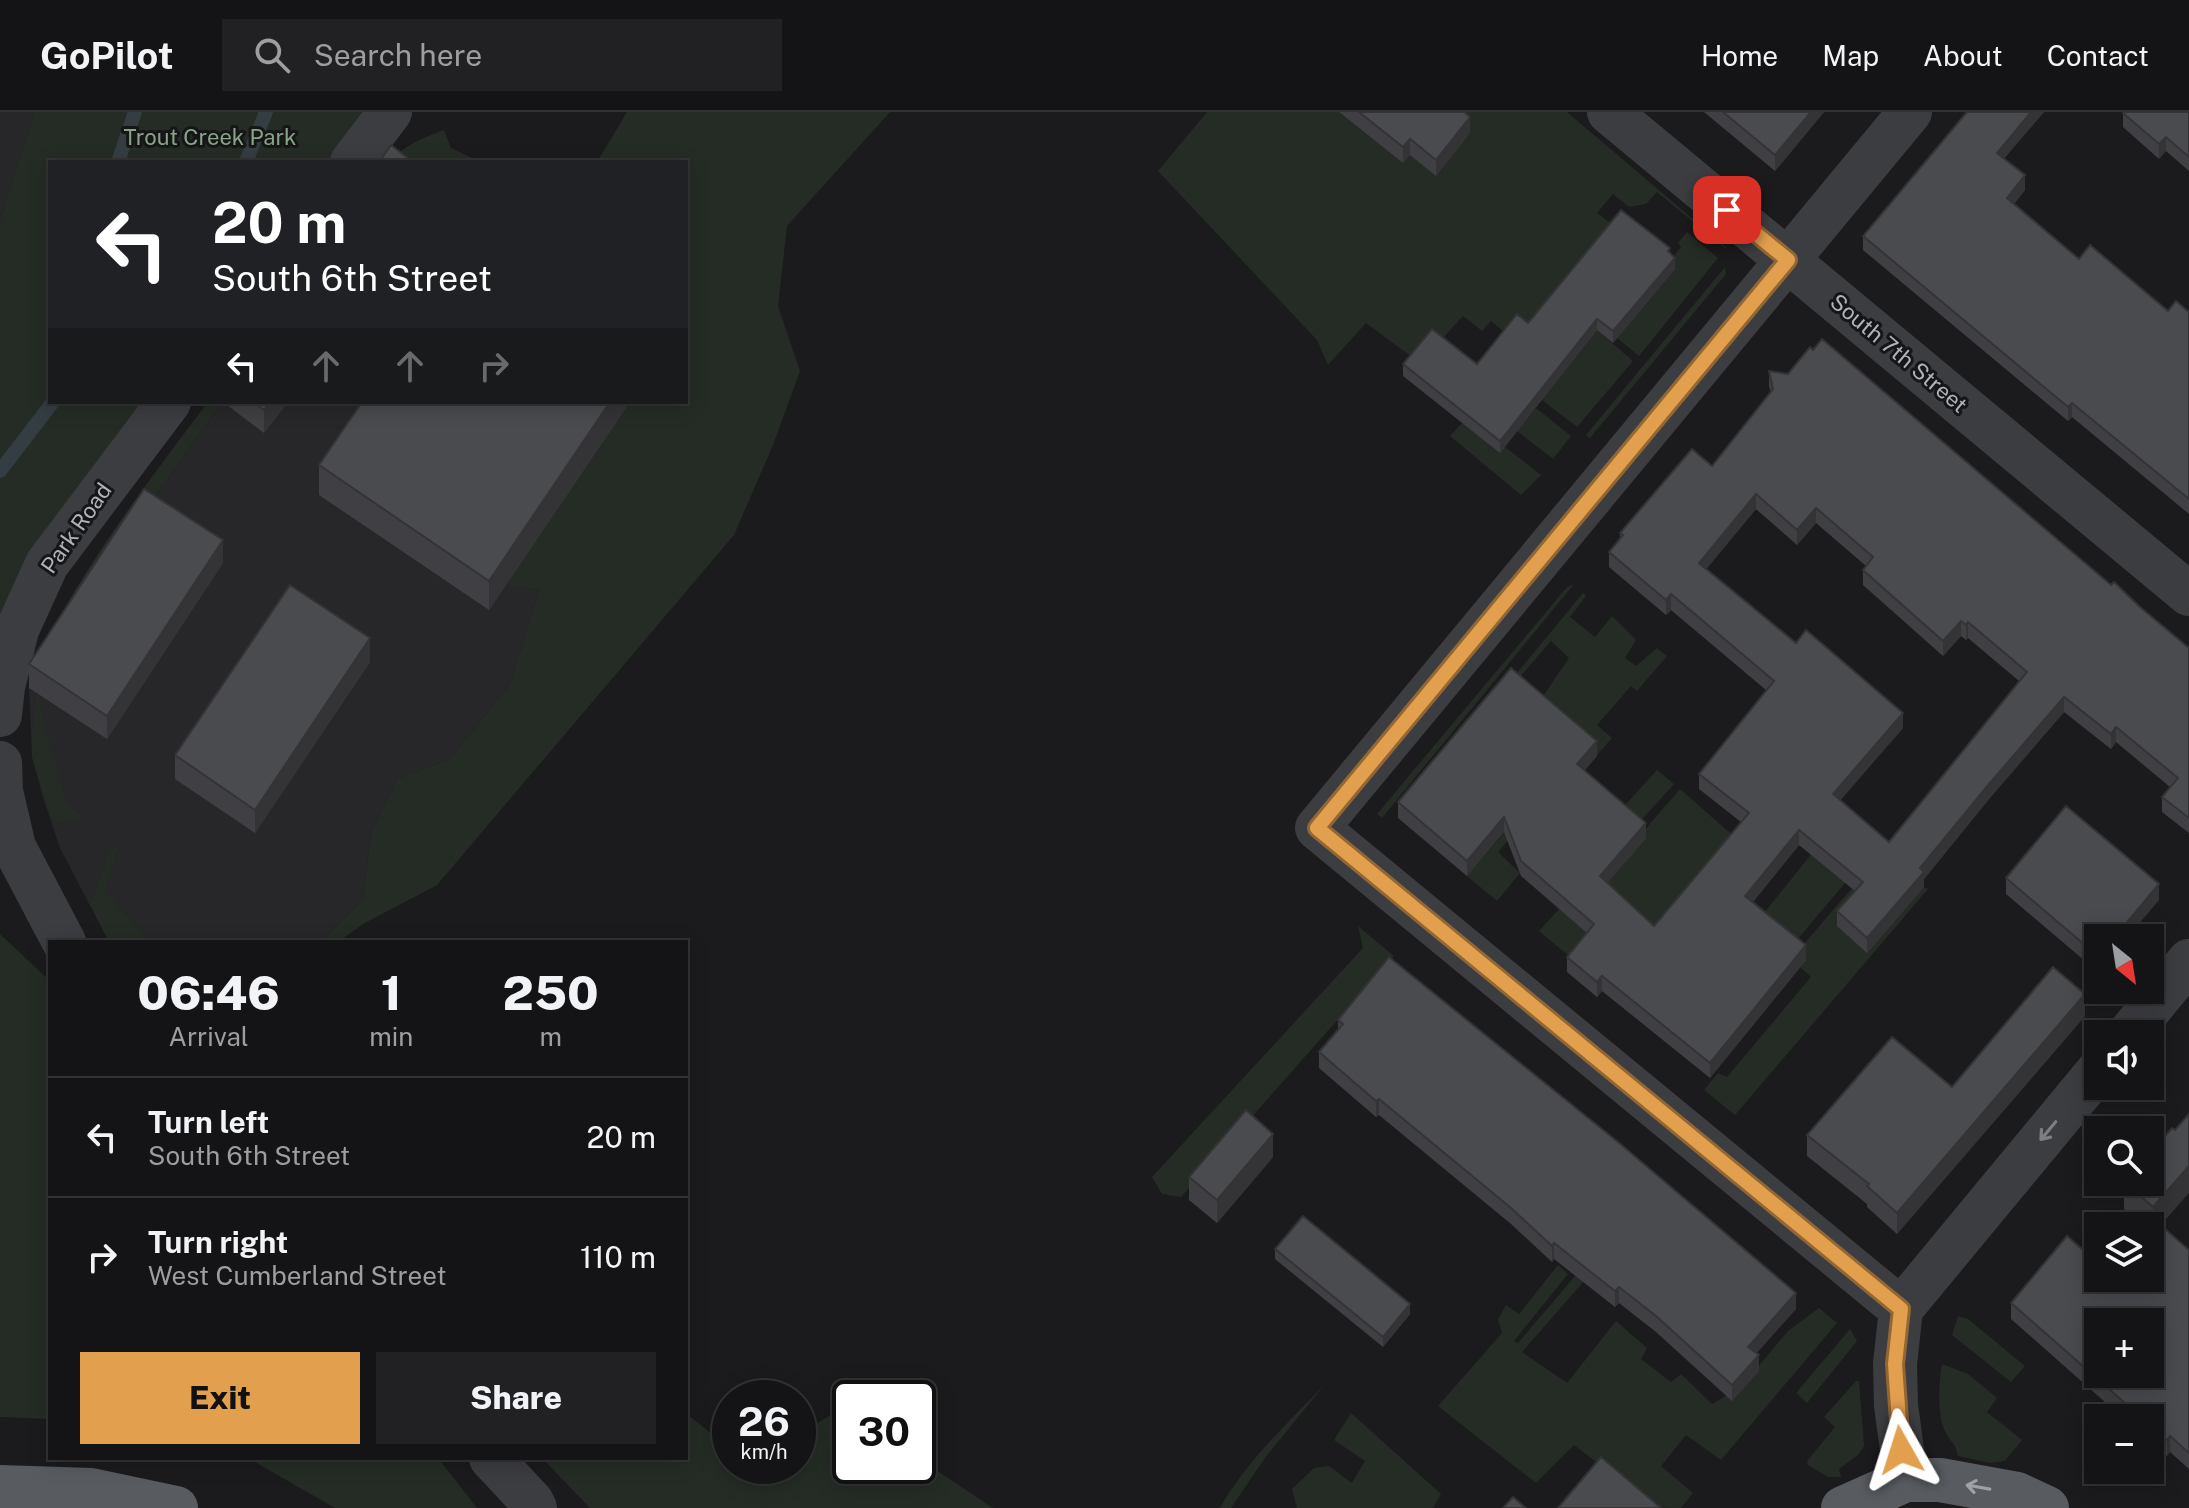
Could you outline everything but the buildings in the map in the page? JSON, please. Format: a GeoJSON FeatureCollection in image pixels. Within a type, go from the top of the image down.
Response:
{"type":"FeatureCollection","features":[{"type":"Feature","properties":{"kind":"main road"},"geometry":{"type":"LineString","coordinates":[[1843,1508],[1906,1480],[1940,1480],[2017,1494],[2047,1508]]}},
{"type":"Feature","properties":{"kind":"main road"},"geometry":{"type":"LineString","coordinates":[[0,1487],[91,1490],[176,1508]]}},
{"type":"Feature","properties":{"kind":"street"},"geometry":{"type":"LineString","coordinates":[[354,160],[390,112]]}},
{"type":"Feature","properties":{"kind":"street","name":"South 7th Street"},"geometry":{"type":"LineString","coordinates":[[1609,112],[2189,594]]}},
{"type":"Feature","properties":{"kind":"street"},"geometry":{"type":"LineString","coordinates":[[1901,1309],[1317,828],[1910,112]]}},
{"type":"Feature","properties":{"kind":"street","name":"Park Road"},"geometry":{"type":"LineString","coordinates":[[0,715],[3,687],[17,630],[47,564],[167,404]]}},
{"type":"Feature","properties":{"kind":"street"},"geometry":{"type":"LineString","coordinates":[[0,763],[1,791],[14,847],[63,940]]}},
{"type":"Feature","properties":{"kind":"street"},"geometry":{"type":"LineString","coordinates":[[2141,1020],[2189,961]]}},
{"type":"Feature","properties":{"kind":"street"},"geometry":{"type":"LineString","coordinates":[[1906,1480],[1896,1405],[1895,1364],[1901,1309],[2084,1088]]}},
{"type":"Feature","properties":{"kind":"street"},"geometry":{"type":"LineString","coordinates":[[493,1460],[535,1508]]}},
{"type":"Feature","properties":{"kind":"shaded area"},"geometry":{"type":"Polygon","coordinates":[[[0,112],[35,112],[0,220],[0,112]]]}},
{"type":"Feature","properties":{"kind":"shaded area"},"geometry":{"type":"Polygon","coordinates":[[[221,404],[629,404],[506,583],[539,590],[510,684],[449,760],[398,778],[371,833],[363,899],[323,940],[108,940],[60,848],[32,757],[29,688],[144,512],[221,404]]]}},
{"type":"Feature","properties":{"kind":"green space","name":"Trout Creek Park"},"geometry":{"type":"Polygon","coordinates":[[[35,112],[367,112],[331,160],[48,160],[48,404],[143,404],[0,623],[0,220],[35,112]]]}},
{"type":"Feature","properties":{"kind":"green space"},"geometry":{"type":"Polygon","coordinates":[[[627,112],[890,112],[787,226],[778,306],[800,371],[773,445],[734,535],[437,885],[363,924],[341,940],[323,940],[363,899],[371,833],[398,778],[449,760],[510,684],[539,590],[506,584],[629,404],[688,404],[688,160],[598,160],[627,112]]]}},
{"type":"Feature","properties":{"kind":"green space"},"geometry":{"type":"Polygon","coordinates":[[[1207,112],[1339,112],[1403,163],[1410,155],[1436,175],[1447,112],[1567,112],[1727,248],[1657,192],[1646,204],[1629,207],[1613,194],[1597,213],[1610,223],[1602,234],[1584,319],[1633,361],[1577,427],[1542,400],[1509,336],[1491,321],[1482,331],[1463,316],[1420,363],[1366,323],[1328,365],[1317,340],[1158,171],[1207,112]]]}},
{"type":"Feature","properties":{"kind":"green space"},"geometry":{"type":"Polygon","coordinates":[[[444,130],[451,148],[477,160],[393,160],[408,146],[444,130]]]}},
{"type":"Feature","properties":{"kind":"green space"},"geometry":{"type":"Polygon","coordinates":[[[1687,232],[1718,258],[1639,356],[1617,338],[1674,270],[1668,263],[1681,247],[1678,243],[1687,232]]]}},
{"type":"Feature","properties":{"kind":"green space"},"geometry":{"type":"Polygon","coordinates":[[[1725,267],[1726,274],[1590,438],[1586,435],[1725,267]]]}},
{"type":"Feature","properties":{"kind":"green space"},"geometry":{"type":"Polygon","coordinates":[[[207,404],[221,404],[47,641],[83,578],[143,489],[207,404]]]}},
{"type":"Feature","properties":{"kind":"green space"},"geometry":{"type":"Polygon","coordinates":[[[1536,408],[1571,436],[1553,459],[1517,431],[1536,408]]]}},
{"type":"Feature","properties":{"kind":"green space"},"geometry":{"type":"Polygon","coordinates":[[[1462,423],[1505,447],[1541,475],[1521,495],[1450,436],[1462,423]]]}},
{"type":"Feature","properties":{"kind":"green space"},"geometry":{"type":"Polygon","coordinates":[[[1574,584],[1382,818],[1377,814],[1567,587],[1574,584]]]}},
{"type":"Feature","properties":{"kind":"green space"},"geometry":{"type":"Polygon","coordinates":[[[1583,593],[1586,596],[1570,617],[1595,637],[1612,616],[1636,640],[1625,658],[1636,666],[1657,648],[1667,656],[1637,691],[1631,686],[1597,725],[1612,738],[1576,779],[1567,772],[1498,852],[1520,873],[1497,901],[1467,876],[1578,747],[1537,705],[1569,658],[1551,641],[1513,685],[1512,679],[1583,593]]]}},
{"type":"Feature","properties":{"kind":"green space"},"geometry":{"type":"Polygon","coordinates":[[[37,693],[66,804],[81,816],[66,823],[51,819],[32,757],[37,693]]]}},
{"type":"Feature","properties":{"kind":"green space"},"geometry":{"type":"Polygon","coordinates":[[[1657,770],[1674,784],[1634,828],[1618,813],[1657,770]]]}},
{"type":"Feature","properties":{"kind":"green space"},"geometry":{"type":"Polygon","coordinates":[[[1680,789],[1738,840],[1626,964],[1581,966],[1539,931],[1642,833],[1680,789]]]}},
{"type":"Feature","properties":{"kind":"green space"},"geometry":{"type":"Polygon","coordinates":[[[1842,816],[1845,883],[1785,954],[1764,913],[1842,816]]]}},
{"type":"Feature","properties":{"kind":"green space"},"geometry":{"type":"Polygon","coordinates":[[[118,845],[105,891],[148,940],[108,940],[91,905],[108,855],[118,845]]]}},
{"type":"Feature","properties":{"kind":"green space"},"geometry":{"type":"Polygon","coordinates":[[[1924,887],[1928,889],[1735,1115],[1704,1090],[1718,1073],[1727,1077],[1811,977],[1791,959],[1852,888],[1862,898],[1867,952],[1924,887]]]}},
{"type":"Feature","properties":{"kind":"green space"},"geometry":{"type":"Polygon","coordinates":[[[1358,926],[1394,956],[1181,1197],[1162,1194],[1152,1177],[1363,948],[1358,926]]]}},
{"type":"Feature","properties":{"kind":"green space"},"geometry":{"type":"Polygon","coordinates":[[[0,934],[48,979],[48,1419],[0,1417],[0,934]]]}},
{"type":"Feature","properties":{"kind":"green space"},"geometry":{"type":"Polygon","coordinates":[[[1558,1265],[1568,1274],[1514,1341],[1518,1343],[1575,1276],[1584,1281],[1522,1352],[1567,1383],[1616,1321],[1647,1348],[1641,1359],[1671,1382],[1681,1374],[1712,1404],[1726,1396],[1756,1369],[1788,1331],[1819,1308],[1837,1323],[1721,1460],[1686,1435],[1661,1466],[1693,1493],[1681,1508],[1571,1506],[1564,1499],[1596,1462],[1574,1445],[1536,1483],[1438,1406],[1502,1333],[1498,1319],[1506,1305],[1519,1314],[1558,1265]]]}},
{"type":"Feature","properties":{"kind":"green space"},"geometry":{"type":"Polygon","coordinates":[[[1958,1316],[1968,1319],[2025,1366],[2011,1382],[1952,1335],[1958,1316]]]}},
{"type":"Feature","properties":{"kind":"green space"},"geometry":{"type":"Polygon","coordinates":[[[1850,1329],[1857,1341],[1807,1403],[1796,1393],[1850,1329]]]}},
{"type":"Feature","properties":{"kind":"green space"},"geometry":{"type":"Polygon","coordinates":[[[1942,1364],[1968,1374],[1997,1398],[1987,1412],[2022,1440],[2005,1461],[1990,1463],[1958,1456],[1941,1419],[1939,1390],[1942,1364]]]}},
{"type":"Feature","properties":{"kind":"green space"},"geometry":{"type":"Polygon","coordinates":[[[1859,1381],[1864,1446],[1859,1454],[1839,1469],[1841,1477],[1828,1477],[1808,1465],[1807,1461],[1835,1427],[1824,1417],[1859,1381]]]}},
{"type":"Feature","properties":{"kind":"green space"},"geometry":{"type":"Polygon","coordinates":[[[1325,1384],[1265,1458],[1231,1508],[1220,1508],[1255,1458],[1325,1384]]]}},
{"type":"Feature","properties":{"kind":"green space"},"geometry":{"type":"Polygon","coordinates":[[[1351,1413],[1441,1494],[1433,1508],[1297,1508],[1292,1489],[1314,1468],[1329,1466],[1352,1483],[1365,1461],[1334,1440],[1351,1413]]]}},
{"type":"Feature","properties":{"kind":"green space"},"geometry":{"type":"Polygon","coordinates":[[[832,1414],[832,1484],[936,1484],[936,1470],[993,1508],[590,1508],[544,1460],[688,1460],[688,1415],[712,1434],[712,1484],[816,1484],[816,1424],[832,1414]]]}},
{"type":"Feature","properties":{"kind":"green space"},"geometry":{"type":"Polygon","coordinates":[[[251,1460],[440,1460],[477,1508],[335,1508],[251,1460]]]}},
{"type":"Feature","properties":{"kind":"waterway"},"geometry":{"type":"LineString","coordinates":[[119,160],[135,112]]}},
{"type":"Feature","properties":{"kind":"waterway"},"geometry":{"type":"LineString","coordinates":[[247,160],[266,112]]}},
{"type":"Feature","properties":{"kind":"waterway"},"geometry":{"type":"LineString","coordinates":[[0,471],[51,404]]}},
{"type":"Feature","properties":{"kind":"route"},"geometry":{"type":"LineString","coordinates":[[1727,210],[1788,260],[1317,828],[1901,1309],[1895,1364],[1901,1450]]}}]}
